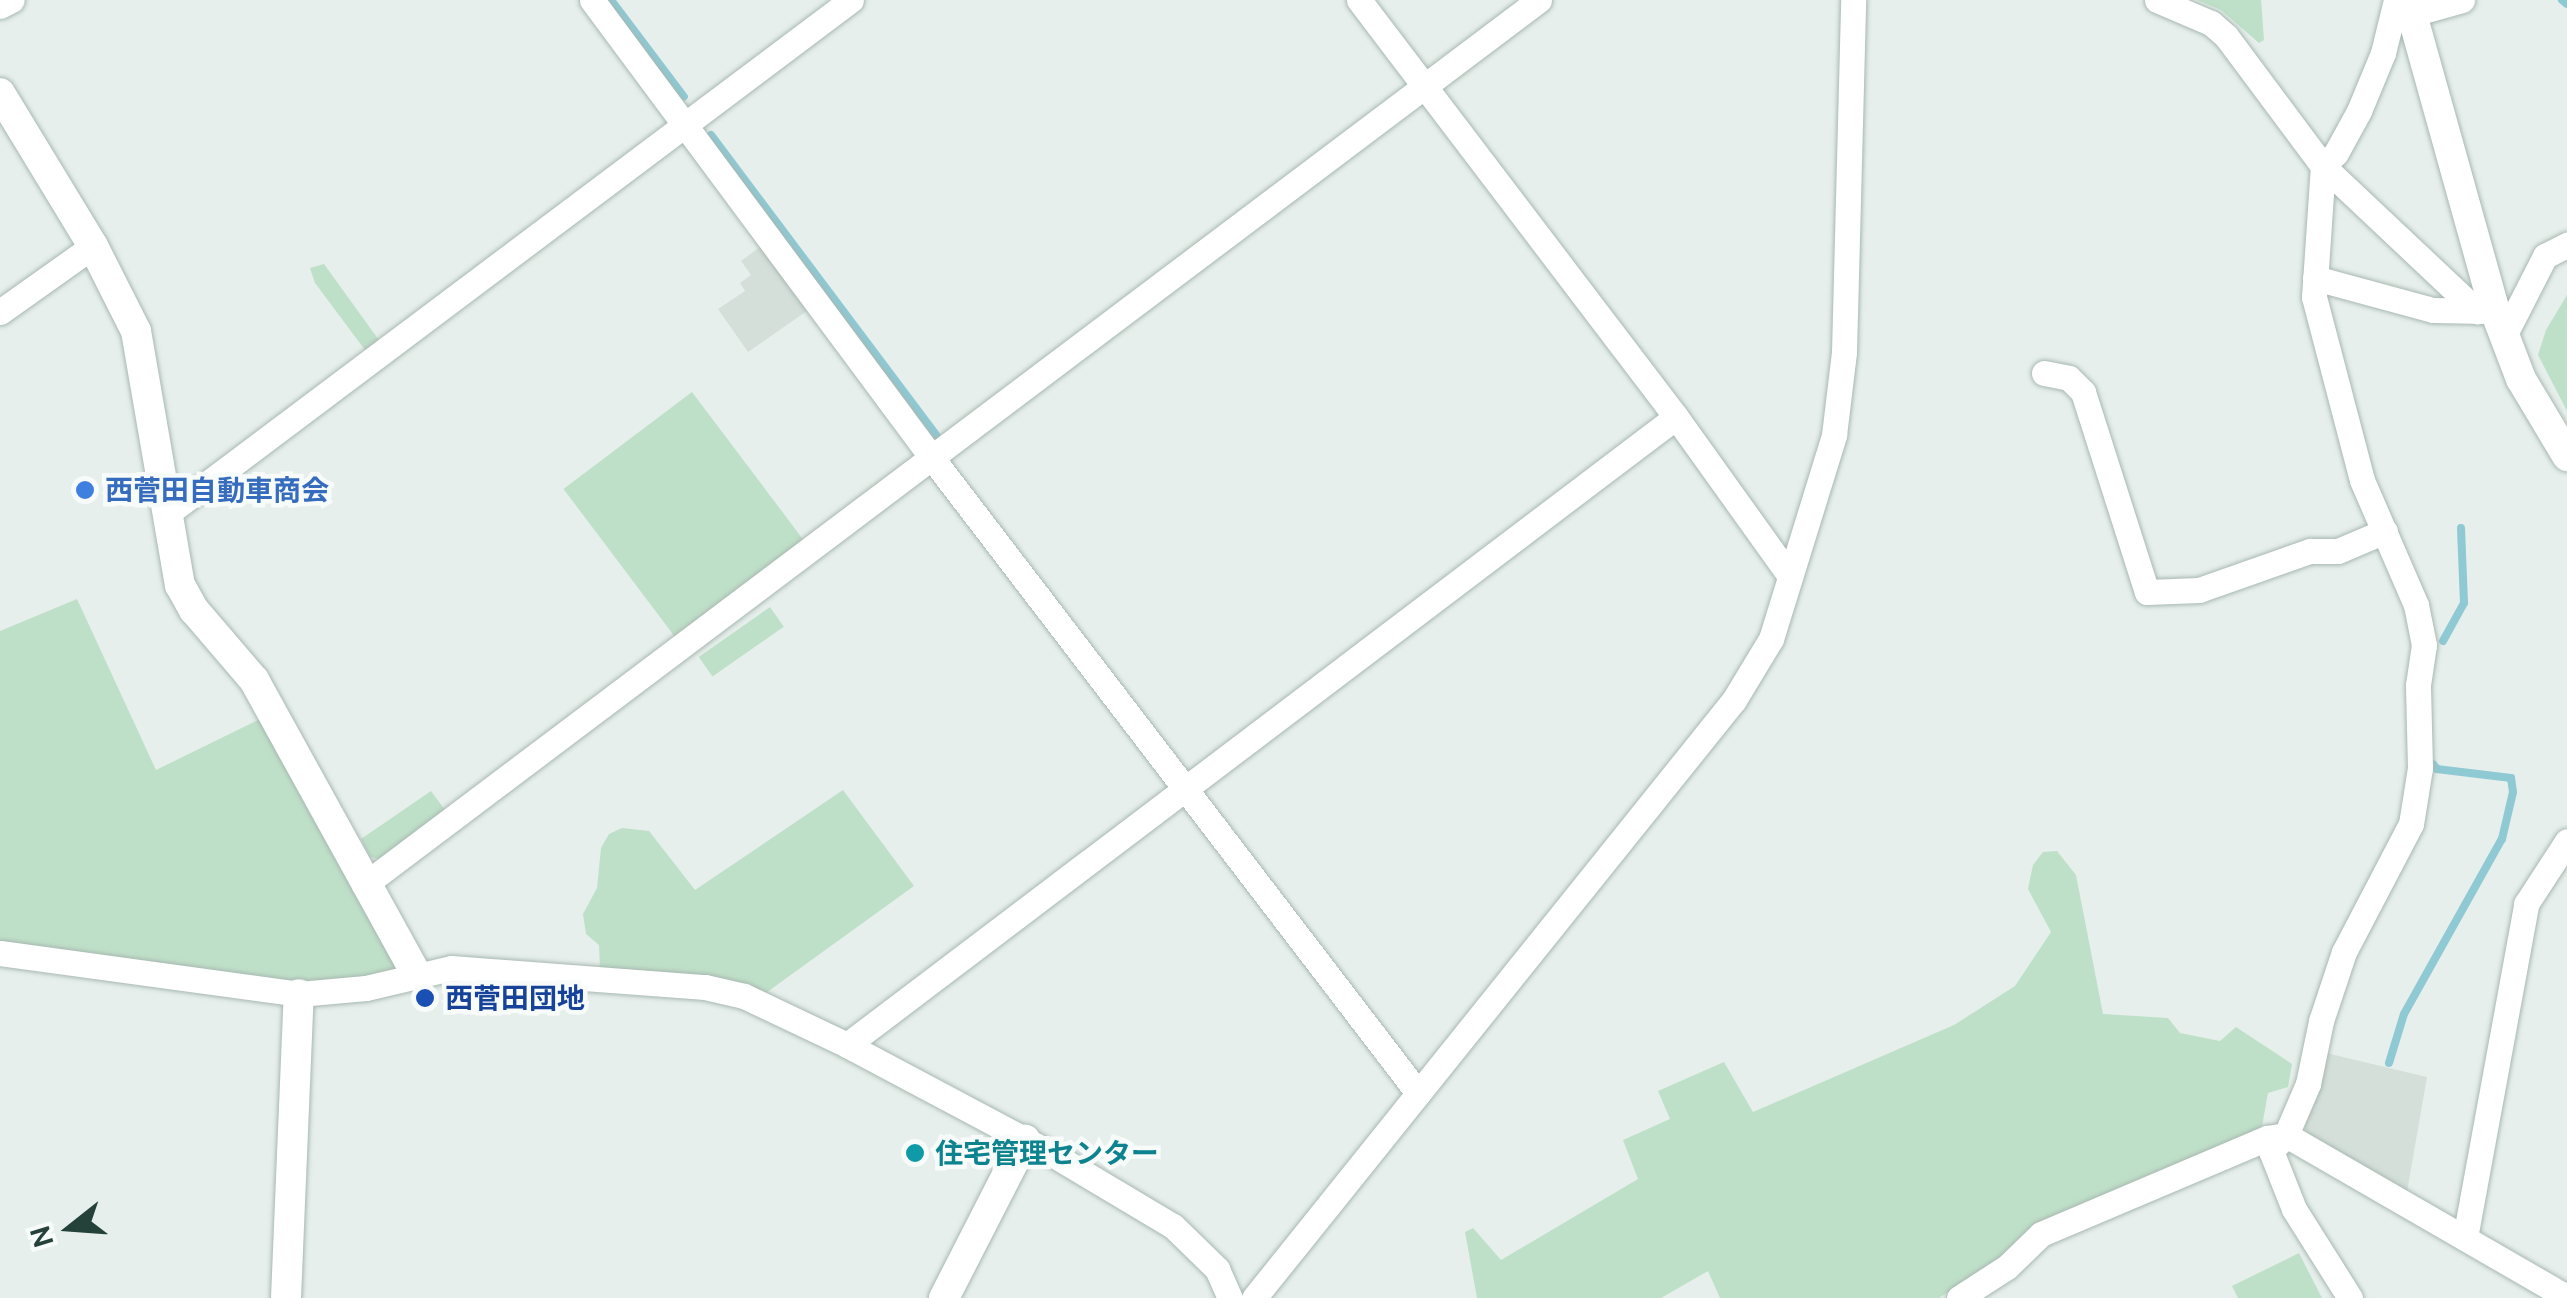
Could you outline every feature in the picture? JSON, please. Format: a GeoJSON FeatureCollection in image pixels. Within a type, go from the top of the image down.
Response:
{"type":"FeatureCollection","features":[{"type":"Feature","properties":{"kind":"street"},"geometry":{"type":"LineString","coordinates":[[0,6],[12,0]]}},
{"type":"Feature","properties":{"kind":"street"},"geometry":{"type":"LineString","coordinates":[[592,0],[932,458],[1418,1094]]}},
{"type":"Feature","properties":{"kind":"street"},"geometry":{"type":"LineString","coordinates":[[168,513],[851,0]]}},
{"type":"Feature","properties":{"kind":"street"},"geometry":{"type":"LineString","coordinates":[[1359,0],[1676,417],[1790,576]]}},
{"type":"Feature","properties":{"kind":"street"},"geometry":{"type":"LineString","coordinates":[[364,885],[1540,0]]}},
{"type":"Feature","properties":{"kind":"street"},"geometry":{"type":"LineString","coordinates":[[1254,1298],[1734,700],[1771,639],[1834,435],[1844,352],[1853,0]]}},
{"type":"Feature","properties":{"kind":"street"},"geometry":{"type":"LineString","coordinates":[[2157,0],[2211,24],[2226,36],[2323,166],[2492,319]]}},
{"type":"Feature","properties":{"kind":"street"},"geometry":{"type":"LineString","coordinates":[[2406,5],[2462,0]]}},
{"type":"Feature","properties":{"kind":"street"},"geometry":{"type":"LineString","coordinates":[[2350,1298],[2294,1209],[2271,1151],[2286,1135],[2308,1084],[2321,1021],[2344,952],[2411,824],[2417,787],[2418,685],[2424,645],[2416,605],[2350,440],[2314,297],[2323,166],[2336,153],[2359,112],[2406,5]]}},
{"type":"Feature","properties":{"kind":"street"},"geometry":{"type":"LineString","coordinates":[[2406,5],[2492,319],[2540,418],[2567,456]]}},
{"type":"Feature","properties":{"kind":"street"},"geometry":{"type":"LineString","coordinates":[[0,93],[93,246],[136,331],[174,561],[185,595],[254,680],[364,885],[418,975]]}},
{"type":"Feature","properties":{"kind":"street"},"geometry":{"type":"LineString","coordinates":[[2492,319],[2545,256],[2567,245]]}},
{"type":"Feature","properties":{"kind":"street"},"geometry":{"type":"LineString","coordinates":[[0,312],[93,246]]}},
{"type":"Feature","properties":{"kind":"street"},"geometry":{"type":"LineString","coordinates":[[2316,278],[2433,310],[2492,319]]}},
{"type":"Feature","properties":{"kind":"street"},"geometry":{"type":"LineString","coordinates":[[2044,374],[2069,378],[2083,392],[2147,592],[2200,590],[2310,551],[2338,551],[2385,531]]}},
{"type":"Feature","properties":{"kind":"street"},"geometry":{"type":"LineString","coordinates":[[847,1045],[1185,785],[1676,417]]}},
{"type":"Feature","properties":{"kind":"street"},"geometry":{"type":"LineString","coordinates":[[2465,1238],[2526,904],[2567,841]]}},
{"type":"Feature","properties":{"kind":"street"},"geometry":{"type":"LineString","coordinates":[[0,954],[299,994],[366,988],[451,968],[704,987],[744,996],[847,1045],[1025,1140],[1191,1240],[1217,1269],[1230,1298]]}},
{"type":"Feature","properties":{"kind":"street"},"geometry":{"type":"LineString","coordinates":[[286,1298],[299,994]]}},
{"type":"Feature","properties":{"kind":"street"},"geometry":{"type":"LineString","coordinates":[[1959,1298],[2008,1266],[2041,1234],[2268,1138],[2286,1135],[2567,1296]]}},
{"type":"Feature","properties":{"kind":"street"},"geometry":{"type":"LineString","coordinates":[[944,1298],[1025,1140]]}},
{"type":"Feature","properties":{"kind":"shaded area"},"geometry":{"type":"Polygon","coordinates":[[[760,247],[807,311],[748,352],[718,309],[745,291],[740,283],[751,275],[741,261],[760,247]]]}},
{"type":"Feature","properties":{"kind":"shaded area"},"geometry":{"type":"Polygon","coordinates":[[[2326,1053],[2427,1077],[2407,1192],[2309,1137],[2303,1121],[2326,1053]]]}},
{"type":"Feature","properties":{"kind":"green space"},"geometry":{"type":"Polygon","coordinates":[[[2197,0],[2261,0],[2264,40],[2259,43],[2221,10],[2197,0]]]}},
{"type":"Feature","properties":{"kind":"green space"},"geometry":{"type":"Polygon","coordinates":[[[324,264],[381,343],[368,354],[315,283],[310,268],[324,264]]]}},
{"type":"Feature","properties":{"kind":"green space"},"geometry":{"type":"Polygon","coordinates":[[[2567,295],[2567,411],[2538,355],[2546,330],[2567,295]]]}},
{"type":"Feature","properties":{"kind":"green space"},"geometry":{"type":"Polygon","coordinates":[[[692,392],[808,546],[680,643],[563,489],[692,392]]]}},
{"type":"Feature","properties":{"kind":"green space"},"geometry":{"type":"Polygon","coordinates":[[[77,599],[156,770],[260,719],[400,973],[305,989],[0,949],[0,631],[77,599]]]}},
{"type":"Feature","properties":{"kind":"green space"},"geometry":{"type":"Polygon","coordinates":[[[770,607],[784,627],[712,677],[699,657],[770,607]]]}},
{"type":"Feature","properties":{"kind":"green space"},"geometry":{"type":"Polygon","coordinates":[[[843,790],[914,886],[763,995],[600,969],[599,945],[586,934],[583,914],[597,888],[601,848],[609,834],[622,828],[649,831],[695,890],[843,790]]]}},
{"type":"Feature","properties":{"kind":"green space"},"geometry":{"type":"Polygon","coordinates":[[[431,791],[448,814],[382,860],[370,857],[361,839],[431,791]]]}},
{"type":"Feature","properties":{"kind":"green space"},"geometry":{"type":"Polygon","coordinates":[[[2057,851],[2076,875],[2103,1014],[2168,1018],[2180,1033],[2220,1041],[2236,1027],[2292,1064],[2288,1087],[2268,1093],[2260,1137],[1993,1264],[1939,1298],[1720,1298],[1708,1271],[1661,1298],[1477,1298],[1465,1232],[1473,1228],[1501,1260],[1638,1179],[1623,1140],[1670,1119],[1658,1091],[1724,1062],[1753,1112],[1954,1025],[2015,986],[2051,932],[2028,889],[2033,865],[2043,852],[2057,851]]]}},
{"type":"Feature","properties":{"kind":"green space"},"geometry":{"type":"Polygon","coordinates":[[[2299,1253],[2322,1298],[2238,1298],[2232,1286],[2299,1253]]]}},
{"type":"Feature","properties":{"kind":"waterway"},"geometry":{"type":"LineString","coordinates":[[611,0],[684,97]]}},
{"type":"Feature","properties":{"kind":"waterway"},"geometry":{"type":"LineString","coordinates":[[2562,0],[2567,4]]}},
{"type":"Feature","properties":{"kind":"waterway"},"geometry":{"type":"LineString","coordinates":[[711,135],[936,435]]}},
{"type":"Feature","properties":{"kind":"waterway"},"geometry":{"type":"LineString","coordinates":[[2443,641],[2464,603],[2461,528]]}},
{"type":"Feature","properties":{"kind":"waterway"},"geometry":{"type":"LineString","coordinates":[[2389,1063],[2404,1014],[2502,839],[2513,792],[2511,778],[2437,769],[2433,764]]}},
{"type":"Feature","properties":{"kind":"place","name":"西菅田自動車商会"},"geometry":{"type":"Point","coordinates":[85,490]}},
{"type":"Feature","properties":{"kind":"place","name":"西菅田団地"},"geometry":{"type":"Point","coordinates":[425,998]}},
{"type":"Feature","properties":{"kind":"place","name":"住宅管理センター"},"geometry":{"type":"Point","coordinates":[915,1153]}}]}
